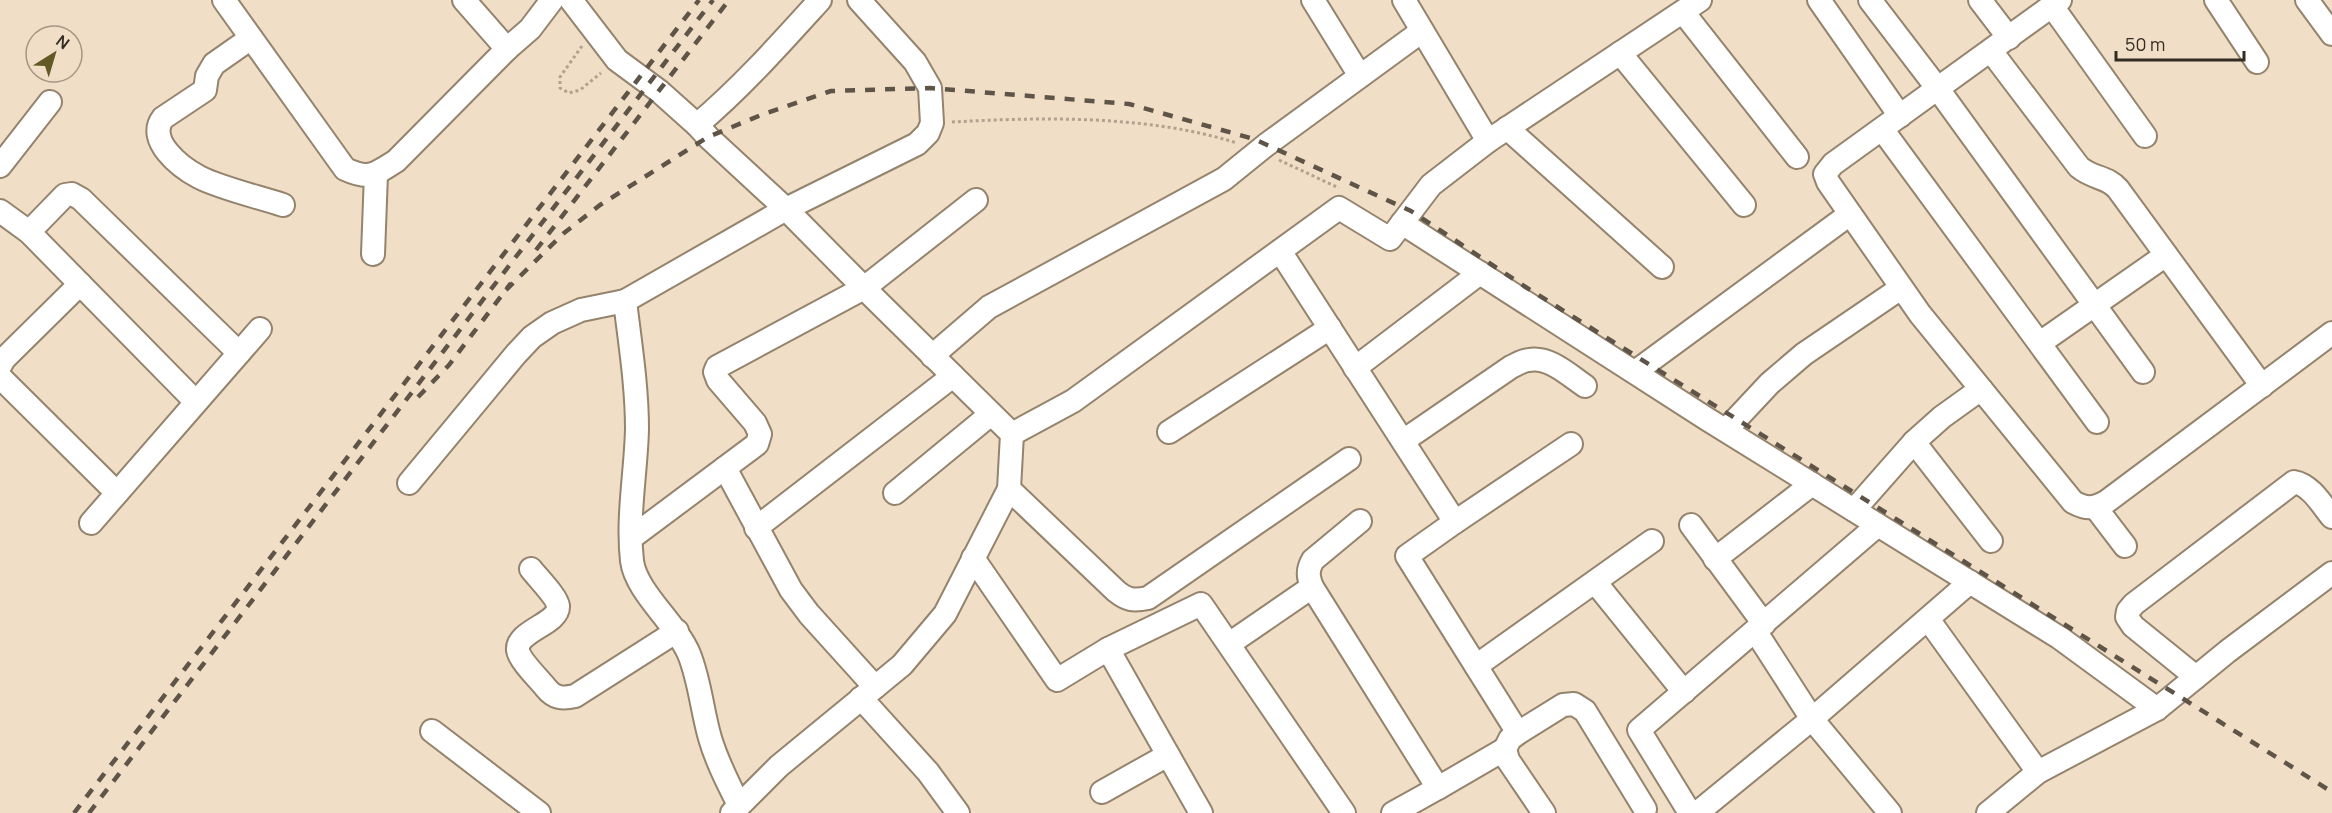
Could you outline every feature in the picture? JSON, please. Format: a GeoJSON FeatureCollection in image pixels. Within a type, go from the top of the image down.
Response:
{"type":"FeatureCollection","features":[{"type":"Feature","properties":{"kind":"street"},"geometry":{"type":"LineString","coordinates":[[224,0],[345,169],[361,176],[376,174],[396,161],[507,49],[530,29],[552,0]]}},
{"type":"Feature","properties":{"kind":"street"},"geometry":{"type":"LineString","coordinates":[[464,0],[507,49]]}},
{"type":"Feature","properties":{"kind":"street"},"geometry":{"type":"LineString","coordinates":[[571,0],[617,60],[654,87],[698,125],[708,137],[786,208],[1012,434],[1009,489],[945,614],[902,665],[779,766],[736,809],[717,760],[689,654],[677,631],[641,584],[633,564],[631,538],[637,429],[635,387],[625,301]]}},
{"type":"Feature","properties":{"kind":"street"},"geometry":{"type":"LineString","coordinates":[[698,125],[772,54],[820,0]]}},
{"type":"Feature","properties":{"kind":"street"},"geometry":{"type":"LineString","coordinates":[[409,483],[532,337],[552,323],[581,310],[625,301],[786,208],[917,144],[928,133],[932,123],[930,88],[915,62],[859,0]]}},
{"type":"Feature","properties":{"kind":"street"},"geometry":{"type":"LineString","coordinates":[[1312,0],[1360,76]]}},
{"type":"Feature","properties":{"kind":"street"},"geometry":{"type":"LineString","coordinates":[[1404,0],[1488,141]]}},
{"type":"Feature","properties":{"kind":"street"},"geometry":{"type":"LineString","coordinates":[[1819,0],[1891,123],[2040,343],[2097,422]]}},
{"type":"Feature","properties":{"kind":"street"},"geometry":{"type":"LineString","coordinates":[[1870,0],[1938,89],[2143,372]]}},
{"type":"Feature","properties":{"kind":"street"},"geometry":{"type":"LineString","coordinates":[[1980,0],[2000,44],[2079,167],[2090,176],[2113,183],[2262,386]]}},
{"type":"Feature","properties":{"kind":"street"},"geometry":{"type":"LineString","coordinates":[[2216,0],[2257,62]]}},
{"type":"Feature","properties":{"kind":"street"},"geometry":{"type":"LineString","coordinates":[[2307,0],[2332,34]]}},
{"type":"Feature","properties":{"kind":"street"},"geometry":{"type":"LineString","coordinates":[[2145,136],[2056,3],[1833,164],[1825,174],[1828,182],[1901,288],[2073,502],[2084,508],[2096,508],[2332,333]]}},
{"type":"Feature","properties":{"kind":"street"},"geometry":{"type":"LineString","coordinates":[[1012,434],[1072,401],[1339,208],[1390,239],[1431,185],[1488,141],[1691,6],[1797,156]]}},
{"type":"Feature","properties":{"kind":"street"},"geometry":{"type":"LineString","coordinates":[[932,356],[989,307],[1224,179],[1259,150],[1422,31]]}},
{"type":"Feature","properties":{"kind":"street"},"geometry":{"type":"LineString","coordinates":[[251,38],[214,64],[209,70],[204,90],[200,95],[163,118],[156,132],[161,143],[177,162],[200,178],[283,205]]}},
{"type":"Feature","properties":{"kind":"street"},"geometry":{"type":"LineString","coordinates":[[1620,53],[1744,205]]}},
{"type":"Feature","properties":{"kind":"street"},"geometry":{"type":"LineString","coordinates":[[0,166],[50,102]]}},
{"type":"Feature","properties":{"kind":"street"},"geometry":{"type":"LineString","coordinates":[[1507,128],[1662,267]]}},
{"type":"Feature","properties":{"kind":"street"},"geometry":{"type":"LineString","coordinates":[[373,254],[376,174]]}},
{"type":"Feature","properties":{"kind":"street"},"geometry":{"type":"LineString","coordinates":[[29,232],[65,195],[81,199],[239,353]]}},
{"type":"Feature","properties":{"kind":"street"},"geometry":{"type":"LineString","coordinates":[[631,538],[757,444],[760,434],[755,423],[718,380],[715,372],[717,367],[864,288],[976,200]]}},
{"type":"Feature","properties":{"kind":"street"},"geometry":{"type":"LineString","coordinates":[[0,211],[29,232],[196,402]]}},
{"type":"Feature","properties":{"kind":"street"},"geometry":{"type":"LineString","coordinates":[[1635,372],[1850,214]]}},
{"type":"Feature","properties":{"kind":"street"},"geometry":{"type":"LineString","coordinates":[[1402,223],[1726,430],[2060,638],[2157,709]]}},
{"type":"Feature","properties":{"kind":"street"},"geometry":{"type":"LineString","coordinates":[[1280,251],[1455,522]]}},
{"type":"Feature","properties":{"kind":"street"},"geometry":{"type":"LineString","coordinates":[[2040,343],[2166,255]]}},
{"type":"Feature","properties":{"kind":"street"},"geometry":{"type":"LineString","coordinates":[[1355,368],[1480,273]]}},
{"type":"Feature","properties":{"kind":"street"},"geometry":{"type":"LineString","coordinates":[[0,366],[4,359],[80,284]]}},
{"type":"Feature","properties":{"kind":"street"},"geometry":{"type":"LineString","coordinates":[[1726,430],[1770,383],[1804,354],[1901,288]]}},
{"type":"Feature","properties":{"kind":"street"},"geometry":{"type":"LineString","coordinates":[[1169,432],[1330,328]]}},
{"type":"Feature","properties":{"kind":"street"},"geometry":{"type":"LineString","coordinates":[[90,524],[260,329]]}},
{"type":"Feature","properties":{"kind":"street"},"geometry":{"type":"LineString","coordinates":[[1402,441],[1511,367],[1528,360],[1540,360],[1552,364],[1585,386]]}},
{"type":"Feature","properties":{"kind":"street"},"geometry":{"type":"LineString","coordinates":[[756,528],[953,376]]}},
{"type":"Feature","properties":{"kind":"street"},"geometry":{"type":"LineString","coordinates":[[0,377],[117,493]]}},
{"type":"Feature","properties":{"kind":"street"},"geometry":{"type":"LineString","coordinates":[[1854,510],[1914,442],[1942,417],[1981,388]]}},
{"type":"Feature","properties":{"kind":"street"},"geometry":{"type":"LineString","coordinates":[[895,493],[991,414]]}},
{"type":"Feature","properties":{"kind":"street"},"geometry":{"type":"LineString","coordinates":[[1914,442],[1991,541]]}},
{"type":"Feature","properties":{"kind":"street"},"geometry":{"type":"LineString","coordinates":[[1544,813],[1508,760],[1511,741],[1476,666],[1407,556],[1571,444]]}},
{"type":"Feature","properties":{"kind":"street"},"geometry":{"type":"LineString","coordinates":[[1009,489],[1116,591],[1127,600],[1136,600],[1148,598],[1349,459]]}},
{"type":"Feature","properties":{"kind":"street"},"geometry":{"type":"LineString","coordinates":[[725,468],[777,567],[809,614],[958,813]]}},
{"type":"Feature","properties":{"kind":"street"},"geometry":{"type":"LineString","coordinates":[[2196,677],[2133,626],[2127,617],[2128,611],[2134,604],[2294,482],[2308,488],[2332,517]]}},
{"type":"Feature","properties":{"kind":"street"},"geometry":{"type":"LineString","coordinates":[[1715,559],[1812,484]]}},
{"type":"Feature","properties":{"kind":"street"},"geometry":{"type":"LineString","coordinates":[[2096,508],[2125,546]]}},
{"type":"Feature","properties":{"kind":"street"},"geometry":{"type":"LineString","coordinates":[[1360,521],[1312,560],[1308,576],[1312,587],[1438,788]]}},
{"type":"Feature","properties":{"kind":"street"},"geometry":{"type":"LineString","coordinates":[[1691,525],[1760,628],[1812,719],[1890,813]]}},
{"type":"Feature","properties":{"kind":"street"},"geometry":{"type":"LineString","coordinates":[[1690,813],[1639,730],[1878,525]]}},
{"type":"Feature","properties":{"kind":"street"},"geometry":{"type":"LineString","coordinates":[[1476,666],[1652,541]]}},
{"type":"Feature","properties":{"kind":"street"},"geometry":{"type":"LineString","coordinates":[[973,558],[1057,680],[1108,650],[1201,604],[1344,813]]}},
{"type":"Feature","properties":{"kind":"street"},"geometry":{"type":"LineString","coordinates":[[531,569],[558,605],[554,616],[526,636],[520,642],[518,650],[550,692],[557,697],[575,696],[677,631]]}},
{"type":"Feature","properties":{"kind":"street"},"geometry":{"type":"LineString","coordinates":[[1988,813],[2038,772],[2157,709],[2332,573]]}},
{"type":"Feature","properties":{"kind":"street"},"geometry":{"type":"LineString","coordinates":[[1595,582],[1683,692]]}},
{"type":"Feature","properties":{"kind":"street"},"geometry":{"type":"LineString","coordinates":[[1697,813],[1812,719],[1970,582]]}},
{"type":"Feature","properties":{"kind":"street"},"geometry":{"type":"LineString","coordinates":[[1229,644],[1312,587]]}},
{"type":"Feature","properties":{"kind":"street"},"geometry":{"type":"LineString","coordinates":[[1928,619],[2038,772]]}},
{"type":"Feature","properties":{"kind":"street"},"geometry":{"type":"LineString","coordinates":[[1108,650],[1201,813]]}},
{"type":"Feature","properties":{"kind":"street"},"geometry":{"type":"LineString","coordinates":[[1393,813],[1438,788],[1563,705],[1574,704],[1585,711],[1646,809]]}},
{"type":"Feature","properties":{"kind":"street"},"geometry":{"type":"LineString","coordinates":[[432,731],[539,813]]}},
{"type":"Feature","properties":{"kind":"street"},"geometry":{"type":"LineString","coordinates":[[1102,792],[1168,755]]}},
{"type":"Feature","properties":{"kind":"path"},"geometry":{"type":"LineString","coordinates":[[593,29],[560,77],[560,88],[569,93],[580,90],[617,60]]}},
{"type":"Feature","properties":{"kind":"path"},"geometry":{"type":"LineString","coordinates":[[932,123],[1038,118],[1139,124],[1213,136],[1259,150],[1349,193],[1339,208]]}},
{"type":"Feature","properties":{"kind":"railway"},"geometry":{"type":"LineString","coordinates":[[74,813],[699,0]]}},
{"type":"Feature","properties":{"kind":"railway"},"geometry":{"type":"LineString","coordinates":[[89,813],[713,0]]}},
{"type":"Feature","properties":{"kind":"railway"},"geometry":{"type":"LineString","coordinates":[[536,250],[729,0]]}},
{"type":"Feature","properties":{"kind":"railway"},"geometry":{"type":"LineString","coordinates":[[506,290],[564,233],[600,205],[708,137],[761,115],[831,91],[930,88],[1129,104],[1254,139],[1411,211],[1524,286],[2332,792]]}},
{"type":"Feature","properties":{"kind":"railway"},"geometry":{"type":"LineString","coordinates":[[418,397],[449,365],[511,283]]}}]}
